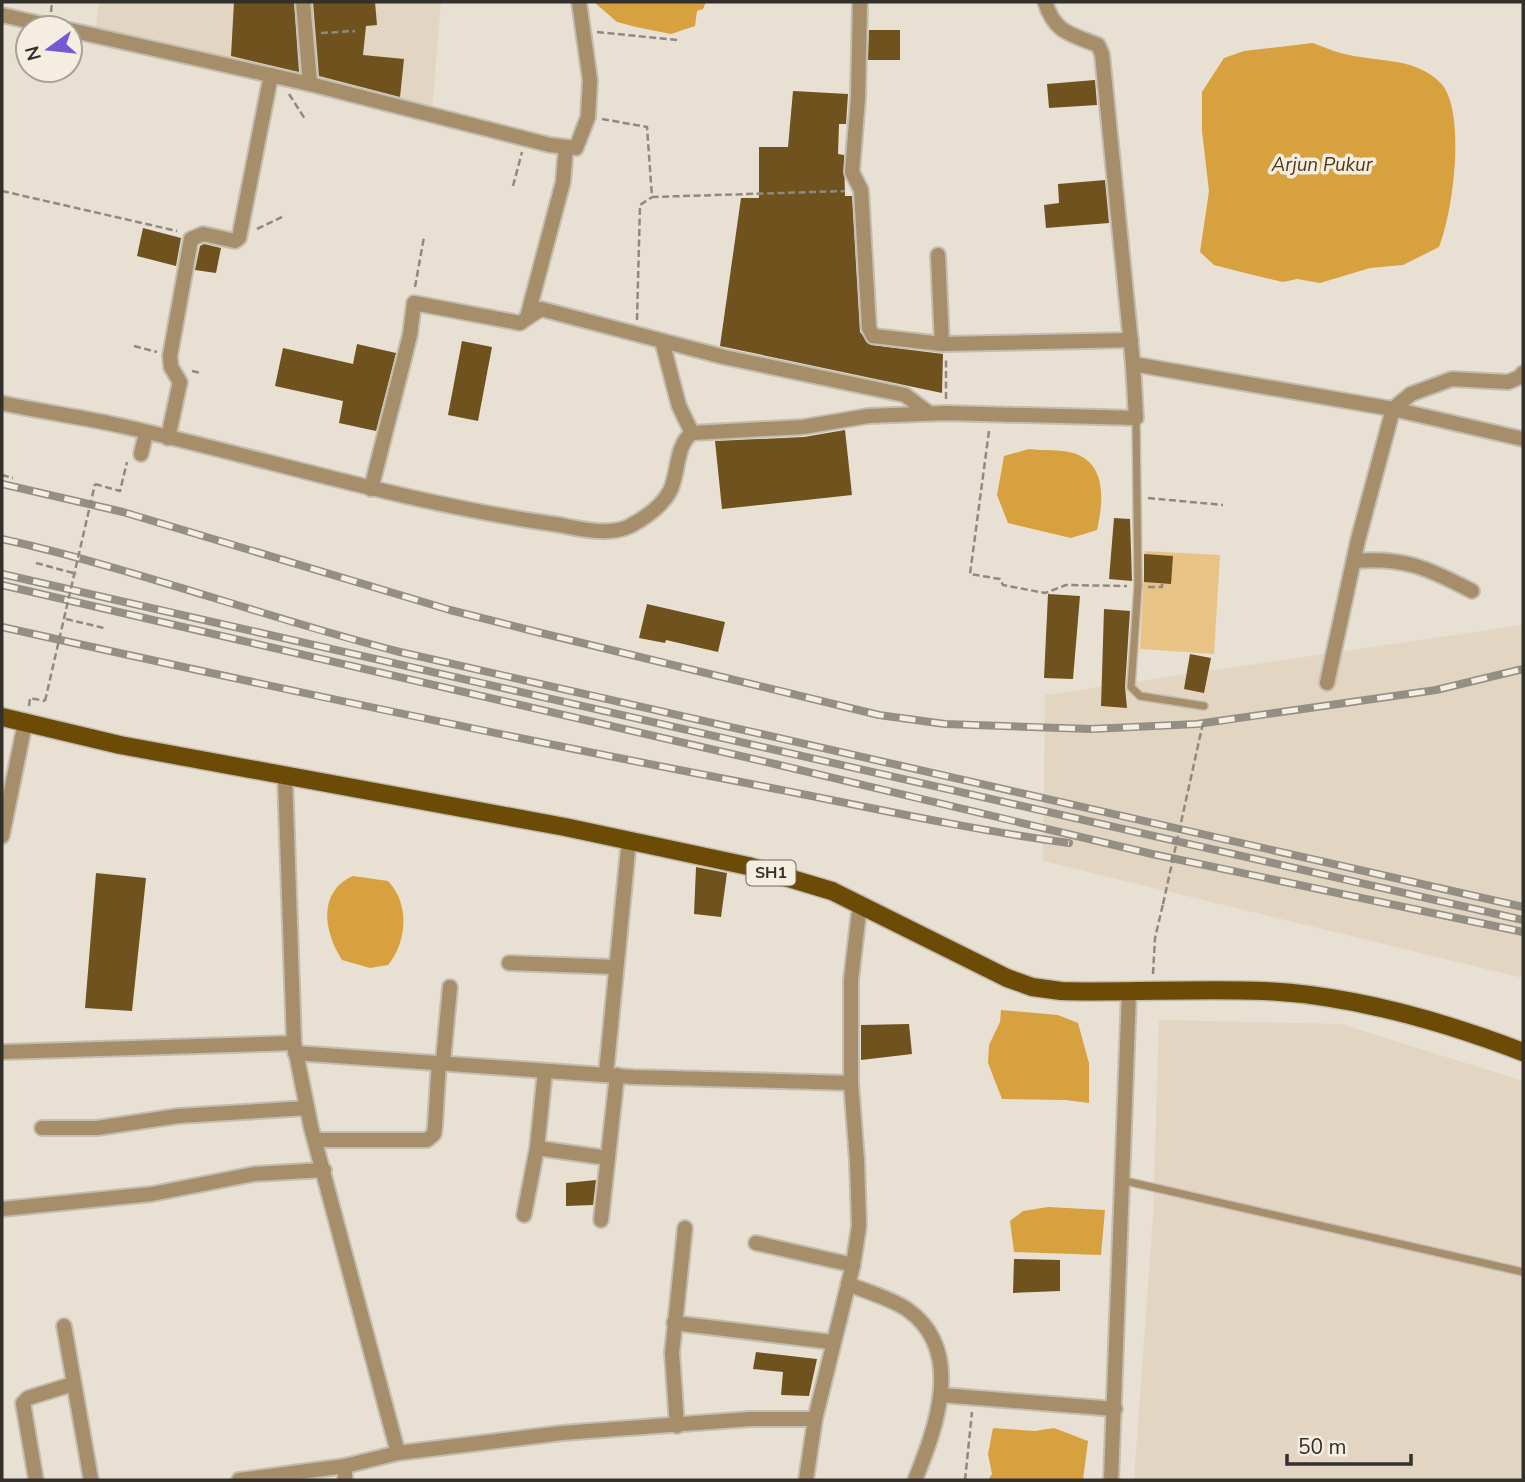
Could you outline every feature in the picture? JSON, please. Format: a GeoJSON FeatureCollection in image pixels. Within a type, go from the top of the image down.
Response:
{"type":"FeatureCollection","features":[{"type":"Feature","properties":{"kind":"main road","name":"SH1"},"geometry":{"type":"LineString","coordinates":[[2,717],[285,776],[629,840],[748,866],[832,891],[1007,978],[1032,987],[1061,992],[1264,991],[1341,1001],[1454,1027],[1523,1052]]}},
{"type":"Feature","properties":{"kind":"street"},"geometry":{"type":"LineString","coordinates":[[303,2],[310,84]]}},
{"type":"Feature","properties":{"kind":"street"},"geometry":{"type":"LineString","coordinates":[[84,33],[576,148],[588,117],[590,80],[579,2]]}},
{"type":"Feature","properties":{"kind":"street"},"geometry":{"type":"LineString","coordinates":[[860,2],[858,98],[852,172],[861,190],[869,328],[873,335],[944,344],[1131,340]]}},
{"type":"Feature","properties":{"kind":"street"},"geometry":{"type":"LineString","coordinates":[[692,433],[803,427],[867,416],[946,412],[1136,418],[1131,340],[1102,54],[1098,45],[1060,29],[1050,16],[1045,2]]}},
{"type":"Feature","properties":{"kind":"street"},"geometry":{"type":"LineString","coordinates":[[168,438],[180,382],[171,367],[170,356],[191,239],[203,234],[235,241],[239,238],[274,76]]}},
{"type":"Feature","properties":{"kind":"street"},"geometry":{"type":"LineString","coordinates":[[527,318],[563,182],[566,147]]}},
{"type":"Feature","properties":{"kind":"street"},"geometry":{"type":"LineString","coordinates":[[938,255],[944,344]]}},
{"type":"Feature","properties":{"kind":"street"},"geometry":{"type":"LineString","coordinates":[[371,489],[410,335],[414,296],[520,323],[541,309],[724,357],[905,395],[929,413]]}},
{"type":"Feature","properties":{"kind":"street"},"geometry":{"type":"LineString","coordinates":[[662,341],[679,406],[692,433]]}},
{"type":"Feature","properties":{"kind":"street"},"geometry":{"type":"LineString","coordinates":[[1133,364],[1393,409],[1523,439]]}},
{"type":"Feature","properties":{"kind":"street"},"geometry":{"type":"LineString","coordinates":[[1327,683],[1354,561],[1393,409],[1411,394],[1452,379],[1508,382],[1522,376]]}},
{"type":"Feature","properties":{"kind":"street"},"geometry":{"type":"LineString","coordinates":[[2,403],[168,438],[472,512],[600,531],[628,527],[652,513],[670,491],[679,455],[692,433]]}},
{"type":"Feature","properties":{"kind":"street"},"geometry":{"type":"LineString","coordinates":[[141,454],[146,433]]}},
{"type":"Feature","properties":{"kind":"street"},"geometry":{"type":"LineString","coordinates":[[1354,561],[1385,558],[1408,562],[1430,569],[1472,591]]}},
{"type":"Feature","properties":{"kind":"street"},"geometry":{"type":"LineString","coordinates":[[2,836],[25,723]]}},
{"type":"Feature","properties":{"kind":"street"},"geometry":{"type":"LineString","coordinates":[[285,776],[295,1048],[315,1140],[398,1453]]}},
{"type":"Feature","properties":{"kind":"street"},"geometry":{"type":"LineString","coordinates":[[601,1220],[608,1158],[616,967],[629,840]]}},
{"type":"Feature","properties":{"kind":"street"},"geometry":{"type":"LineString","coordinates":[[806,1480],[815,1419],[853,1265],[859,1193],[851,1083],[851,979],[860,903]]}},
{"type":"Feature","properties":{"kind":"street"},"geometry":{"type":"LineString","coordinates":[[509,963],[616,967]]}},
{"type":"Feature","properties":{"kind":"street"},"geometry":{"type":"LineString","coordinates":[[315,1140],[427,1140],[433,1134],[450,987]]}},
{"type":"Feature","properties":{"kind":"street"},"geometry":{"type":"LineString","coordinates":[[1111,1480],[1129,992]]}},
{"type":"Feature","properties":{"kind":"street"},"geometry":{"type":"LineString","coordinates":[[2,1052],[295,1048],[545,1071],[731,1081],[851,1083]]}},
{"type":"Feature","properties":{"kind":"street"},"geometry":{"type":"LineString","coordinates":[[524,1215],[537,1148],[545,1071]]}},
{"type":"Feature","properties":{"kind":"street"},"geometry":{"type":"LineString","coordinates":[[41,1128],[97,1128],[178,1116],[307,1108]]}},
{"type":"Feature","properties":{"kind":"street"},"geometry":{"type":"LineString","coordinates":[[537,1148],[608,1158]]}},
{"type":"Feature","properties":{"kind":"street"},"geometry":{"type":"LineString","coordinates":[[2,1209],[152,1194],[254,1174],[324,1170]]}},
{"type":"Feature","properties":{"kind":"street"},"geometry":{"type":"LineString","coordinates":[[677,1426],[672,1370],[674,1323],[685,1228]]}},
{"type":"Feature","properties":{"kind":"street"},"geometry":{"type":"LineString","coordinates":[[756,1243],[853,1265]]}},
{"type":"Feature","properties":{"kind":"street"},"geometry":{"type":"LineString","coordinates":[[848,1284],[905,1308],[921,1320],[938,1349],[941,1395],[915,1480]]}},
{"type":"Feature","properties":{"kind":"street"},"geometry":{"type":"LineString","coordinates":[[674,1323],[832,1342]]}},
{"type":"Feature","properties":{"kind":"street"},"geometry":{"type":"LineString","coordinates":[[64,1326],[91,1480]]}},
{"type":"Feature","properties":{"kind":"street"},"geometry":{"type":"LineString","coordinates":[[36,1480],[23,1403],[28,1398],[73,1384]]}},
{"type":"Feature","properties":{"kind":"street"},"geometry":{"type":"LineString","coordinates":[[941,1395],[1115,1409]]}},
{"type":"Feature","properties":{"kind":"street"},"geometry":{"type":"LineString","coordinates":[[239,1480],[345,1473],[398,1453],[562,1433],[750,1419],[815,1419]]}},
{"type":"Feature","properties":{"kind":"lane"},"geometry":{"type":"LineString","coordinates":[[1136,418],[1138,586],[1133,691],[1140,696],[1204,706]]}},
{"type":"Feature","properties":{"kind":"lane"},"geometry":{"type":"LineString","coordinates":[[1120,1180],[1523,1272]]}},
{"type":"Feature","properties":{"kind":"path"},"geometry":{"type":"LineString","coordinates":[[307,34],[355,31]]}},
{"type":"Feature","properties":{"kind":"path"},"geometry":{"type":"LineString","coordinates":[[583,31],[677,40]]}},
{"type":"Feature","properties":{"kind":"path"},"geometry":{"type":"LineString","coordinates":[[274,76],[305,119]]}},
{"type":"Feature","properties":{"kind":"path"},"geometry":{"type":"LineString","coordinates":[[588,117],[647,127],[652,197]]}},
{"type":"Feature","properties":{"kind":"path"},"geometry":{"type":"LineString","coordinates":[[513,186],[526,138]]}},
{"type":"Feature","properties":{"kind":"path"},"geometry":{"type":"LineString","coordinates":[[637,334],[640,205],[652,197],[861,190]]}},
{"type":"Feature","properties":{"kind":"path"},"geometry":{"type":"LineString","coordinates":[[2,191],[197,236]]}},
{"type":"Feature","properties":{"kind":"path"},"geometry":{"type":"LineString","coordinates":[[239,238],[282,217]]}},
{"type":"Feature","properties":{"kind":"path"},"geometry":{"type":"LineString","coordinates":[[414,296],[424,237]]}},
{"type":"Feature","properties":{"kind":"path"},"geometry":{"type":"LineString","coordinates":[[944,344],[946,412]]}},
{"type":"Feature","properties":{"kind":"path"},"geometry":{"type":"LineString","coordinates":[[134,346],[170,356]]}},
{"type":"Feature","properties":{"kind":"path"},"geometry":{"type":"LineString","coordinates":[[992,414],[970,574],[1000,579],[1003,585],[1045,593],[1066,585],[1162,587],[1163,584]]}},
{"type":"Feature","properties":{"kind":"path"},"geometry":{"type":"LineString","coordinates":[[30,698],[45,701],[95,484],[120,491],[129,452],[141,454]]}},
{"type":"Feature","properties":{"kind":"path"},"geometry":{"type":"LineString","coordinates":[[2,475],[13,478]]}},
{"type":"Feature","properties":{"kind":"path"},"geometry":{"type":"LineString","coordinates":[[1138,497],[1223,505]]}},
{"type":"Feature","properties":{"kind":"path"},"geometry":{"type":"LineString","coordinates":[[37,563],[77,574]]}},
{"type":"Feature","properties":{"kind":"path"},"geometry":{"type":"LineString","coordinates":[[66,620],[104,628]]}},
{"type":"Feature","properties":{"kind":"path"},"geometry":{"type":"LineString","coordinates":[[1152,991],[1155,938],[1203,723]]}},
{"type":"Feature","properties":{"kind":"path"},"geometry":{"type":"LineString","coordinates":[[965,1480],[973,1399]]}},
{"type":"Feature","properties":{"kind":"shaded area"},"geometry":{"type":"Polygon","coordinates":[[[99,2],[441,2],[432,112],[95,34],[99,2]]]}},
{"type":"Feature","properties":{"kind":"shaded area"},"geometry":{"type":"Polygon","coordinates":[[[1145,551],[1220,555],[1214,654],[1140,649],[1145,551]]]}},
{"type":"Feature","properties":{"kind":"shaded area"},"geometry":{"type":"Polygon","coordinates":[[[1523,625],[1523,978],[1043,861],[1045,695],[1523,625]]]}},
{"type":"Feature","properties":{"kind":"shaded area"},"geometry":{"type":"Polygon","coordinates":[[[1159,1020],[1341,1024],[1523,1081],[1523,1480],[1134,1480],[1153,1216],[1159,1020]]]}},
{"type":"Feature","properties":{"kind":"water"},"geometry":{"type":"Polygon","coordinates":[[[594,2],[706,2],[703,9],[697,11],[695,26],[671,34],[617,22],[594,2]]]}},
{"type":"Feature","properties":{"kind":"water","name":"Arjun Pukur"},"geometry":{"type":"Polygon","coordinates":[[[1313,43],[1349,55],[1411,65],[1429,74],[1444,87],[1454,121],[1455,166],[1449,212],[1439,247],[1403,265],[1370,268],[1320,283],[1297,279],[1283,282],[1214,265],[1200,252],[1209,191],[1202,131],[1202,92],[1224,58],[1244,51],[1313,43]]]}},
{"type":"Feature","properties":{"kind":"water"},"geometry":{"type":"Polygon","coordinates":[[[1029,449],[1073,453],[1092,466],[1098,475],[1101,497],[1097,530],[1071,538],[1008,523],[997,495],[1004,456],[1029,449]]]}},
{"type":"Feature","properties":{"kind":"water"},"geometry":{"type":"Polygon","coordinates":[[[353,876],[388,881],[400,901],[403,912],[402,934],[388,965],[370,968],[342,960],[331,937],[327,914],[329,902],[341,883],[353,876]]]}},
{"type":"Feature","properties":{"kind":"water"},"geometry":{"type":"Polygon","coordinates":[[[1001,1010],[1058,1015],[1078,1023],[1089,1063],[1089,1103],[1002,1099],[988,1063],[989,1045],[1000,1022],[1001,1010]]]}},
{"type":"Feature","properties":{"kind":"water"},"geometry":{"type":"Polygon","coordinates":[[[1048,1207],[1105,1210],[1101,1255],[1014,1252],[1010,1221],[1023,1211],[1048,1207]]]}},
{"type":"Feature","properties":{"kind":"water"},"geometry":{"type":"Polygon","coordinates":[[[993,1428],[1035,1431],[1054,1428],[1088,1441],[1083,1480],[988,1480],[992,1474],[988,1454],[993,1428]]]}},
{"type":"Feature","properties":{"kind":"building"},"geometry":{"type":"Polygon","coordinates":[[[234,2],[294,2],[299,72],[231,56],[234,2]]]}},
{"type":"Feature","properties":{"kind":"building"},"geometry":{"type":"Polygon","coordinates":[[[313,2],[375,2],[377,25],[366,26],[363,55],[404,59],[400,97],[319,76],[313,2]]]}},
{"type":"Feature","properties":{"kind":"building"},"geometry":{"type":"Polygon","coordinates":[[[869,30],[900,30],[900,60],[868,60],[869,30]]]}},
{"type":"Feature","properties":{"kind":"building"},"geometry":{"type":"Polygon","coordinates":[[[1095,80],[1097,105],[1049,108],[1047,84],[1095,80]]]}},
{"type":"Feature","properties":{"kind":"building"},"geometry":{"type":"Polygon","coordinates":[[[793,91],[848,94],[846,124],[839,124],[838,154],[844,155],[845,196],[852,196],[860,332],[871,345],[943,354],[942,393],[720,346],[741,198],[759,198],[759,147],[788,147],[793,91]]]}},
{"type":"Feature","properties":{"kind":"building"},"geometry":{"type":"Polygon","coordinates":[[[1105,180],[1109,223],[1046,228],[1044,205],[1059,203],[1058,184],[1105,180]]]}},
{"type":"Feature","properties":{"kind":"building"},"geometry":{"type":"Polygon","coordinates":[[[143,228],[181,238],[176,266],[137,256],[143,228]]]}},
{"type":"Feature","properties":{"kind":"building"},"geometry":{"type":"Polygon","coordinates":[[[204,244],[221,248],[216,273],[195,270],[200,246],[204,244]]]}},
{"type":"Feature","properties":{"kind":"building"},"geometry":{"type":"Polygon","coordinates":[[[462,341],[492,347],[478,421],[448,415],[462,341]]]}},
{"type":"Feature","properties":{"kind":"building"},"geometry":{"type":"Polygon","coordinates":[[[357,344],[396,353],[376,431],[339,423],[343,401],[275,386],[283,348],[353,364],[357,344]]]}},
{"type":"Feature","properties":{"kind":"building"},"geometry":{"type":"Polygon","coordinates":[[[845,430],[852,495],[722,509],[715,441],[804,437],[845,430]]]}},
{"type":"Feature","properties":{"kind":"building"},"geometry":{"type":"Polygon","coordinates":[[[1114,518],[1130,519],[1132,581],[1109,579],[1114,518]]]}},
{"type":"Feature","properties":{"kind":"building"},"geometry":{"type":"Polygon","coordinates":[[[1144,554],[1173,556],[1171,584],[1144,582],[1144,554]]]}},
{"type":"Feature","properties":{"kind":"building"},"geometry":{"type":"Polygon","coordinates":[[[1048,594],[1080,596],[1073,679],[1044,678],[1048,594]]]}},
{"type":"Feature","properties":{"kind":"building"},"geometry":{"type":"Polygon","coordinates":[[[647,604],[725,622],[718,652],[666,640],[665,643],[639,638],[647,604]]]}},
{"type":"Feature","properties":{"kind":"building"},"geometry":{"type":"Polygon","coordinates":[[[1104,609],[1130,611],[1125,687],[1127,708],[1101,706],[1104,609]]]}},
{"type":"Feature","properties":{"kind":"building"},"geometry":{"type":"Polygon","coordinates":[[[1190,654],[1211,658],[1204,693],[1184,689],[1190,654]]]}},
{"type":"Feature","properties":{"kind":"building"},"geometry":{"type":"Polygon","coordinates":[[[696,867],[727,873],[721,917],[694,914],[696,867]]]}},
{"type":"Feature","properties":{"kind":"building"},"geometry":{"type":"Polygon","coordinates":[[[96,873],[146,878],[132,1011],[85,1008],[96,873]]]}},
{"type":"Feature","properties":{"kind":"building"},"geometry":{"type":"Polygon","coordinates":[[[909,1024],[912,1054],[861,1060],[861,1025],[909,1024]]]}},
{"type":"Feature","properties":{"kind":"building"},"geometry":{"type":"Polygon","coordinates":[[[596,1180],[593,1205],[566,1206],[566,1183],[596,1180]]]}},
{"type":"Feature","properties":{"kind":"building"},"geometry":{"type":"Polygon","coordinates":[[[1014,1259],[1060,1260],[1060,1291],[1013,1293],[1014,1259]]]}},
{"type":"Feature","properties":{"kind":"building"},"geometry":{"type":"Polygon","coordinates":[[[756,1352],[817,1359],[809,1396],[781,1395],[783,1372],[753,1369],[756,1352]]]}},
{"type":"Feature","properties":{"kind":"railway"},"geometry":{"type":"LineString","coordinates":[[2,484],[123,512],[450,610],[879,715],[945,724],[1091,729],[1197,724],[1436,690],[1523,669]]}},
{"type":"Feature","properties":{"kind":"railway"},"geometry":{"type":"LineString","coordinates":[[2,539],[102,565],[400,652],[1523,907]]}},
{"type":"Feature","properties":{"kind":"railway"},"geometry":{"type":"LineString","coordinates":[[2,574],[1523,920]]}},
{"type":"Feature","properties":{"kind":"railway"},"geometry":{"type":"LineString","coordinates":[[2,585],[1152,854],[1523,932]]}},
{"type":"Feature","properties":{"kind":"railway"},"geometry":{"type":"LineString","coordinates":[[2,627],[556,745],[945,823],[1069,843]]}}]}
